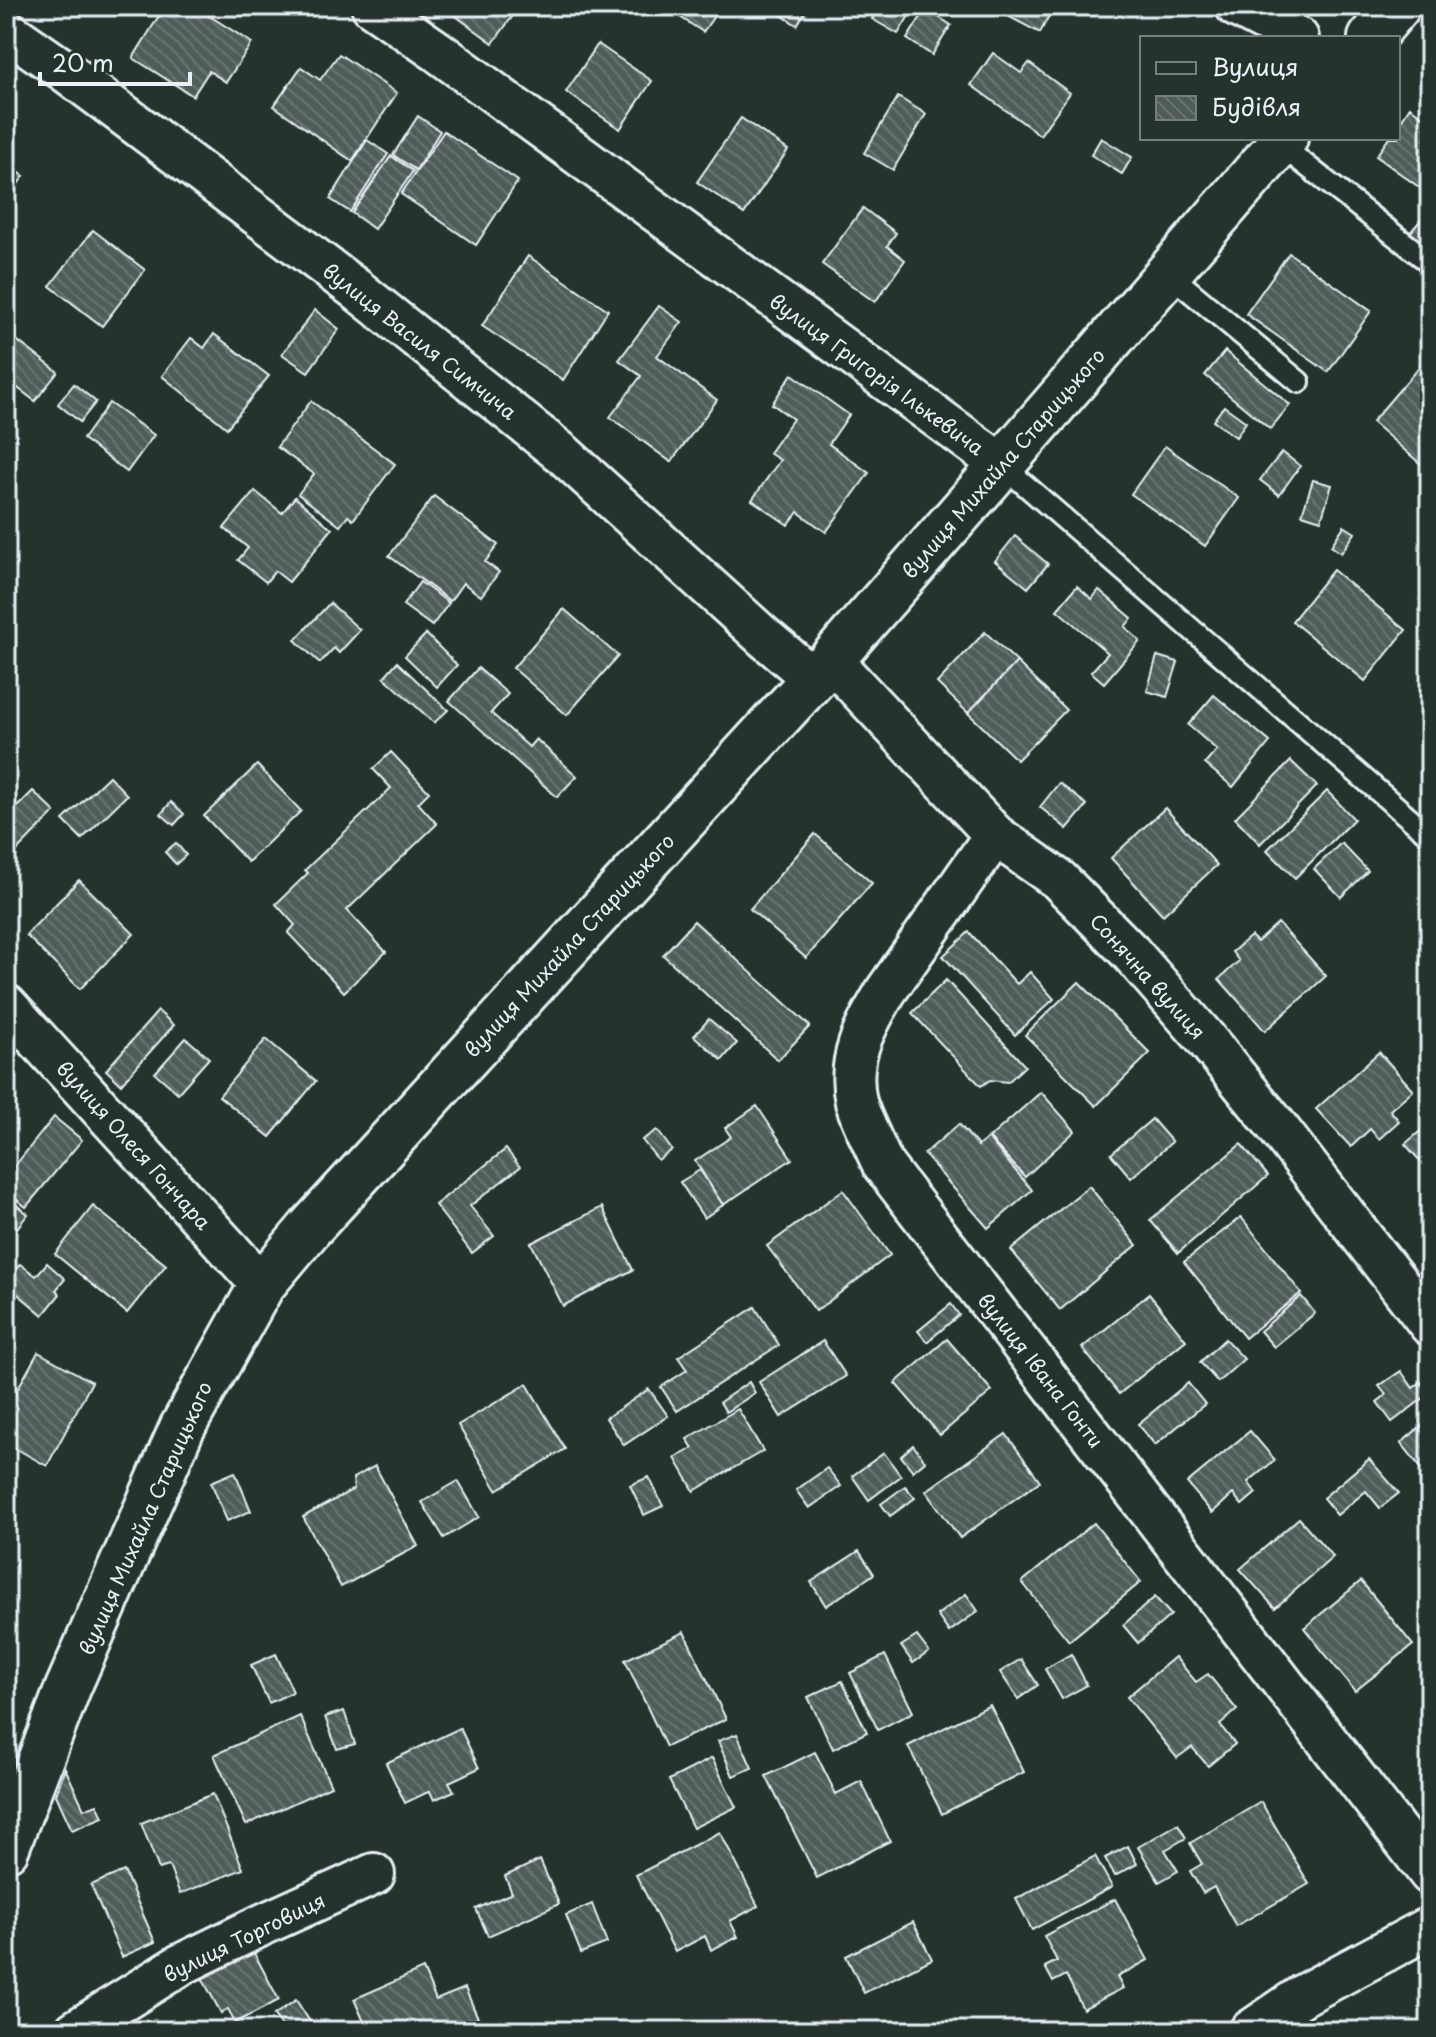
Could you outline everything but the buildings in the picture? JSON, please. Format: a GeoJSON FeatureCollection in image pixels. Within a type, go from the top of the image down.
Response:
{"type":"FeatureCollection","features":[{"type":"Feature","properties":{"kind":"street","name":"вулиця Григорія Ількевича"},"geometry":{"type":"LineString","coordinates":[[372,6],[1002,465]]}},
{"type":"Feature","properties":{"kind":"street"},"geometry":{"type":"LineString","coordinates":[[1236,6],[1294,36]]}},
{"type":"Feature","properties":{"kind":"street"},"geometry":{"type":"LineString","coordinates":[[1373,36],[1398,6]]}},
{"type":"Feature","properties":{"kind":"street","name":"вулиця Василя Симчича"},"geometry":{"type":"LineString","coordinates":[[6,30],[356,289],[564,455],[753,627],[822,669]]}},
{"type":"Feature","properties":{"kind":"street","name":"вулиця Михайла Старицького"},"geometry":{"type":"LineString","coordinates":[[6,1849],[68,1688],[182,1428],[262,1285],[320,1216],[822,669],[1282,141]]}},
{"type":"Feature","properties":{"kind":"street","name":"Сонячна вулиця"},"geometry":{"type":"LineString","coordinates":[[822,669],[995,835],[1059,880],[1131,953],[1269,1117],[1430,1325]]}},
{"type":"Feature","properties":{"kind":"street","name":"вулиця Івана Гонти"},"geometry":{"type":"LineString","coordinates":[[995,835],[873,1013],[853,1065],[856,1103],[883,1165],[1430,1874]]}},
{"type":"Feature","properties":{"kind":"street","name":"вулиця Олеся Гончара"},"geometry":{"type":"LineString","coordinates":[[6,1005],[262,1285]]}},
{"type":"Feature","properties":{"kind":"street","name":"вулиця Торговиця"},"geometry":{"type":"LineString","coordinates":[[75,2031],[180,1965],[374,1874]]}},
{"type":"Feature","properties":{"kind":"street"},"geometry":{"type":"LineString","coordinates":[[1250,2031],[1303,1995],[1430,1927]]}},
{"type":"Feature","properties":{"kind":"lane"},"geometry":{"type":"LineString","coordinates":[[1282,141],[1430,263]]}},
{"type":"Feature","properties":{"kind":"lane"},"geometry":{"type":"LineString","coordinates":[[1168,273],[1299,382]]}},
{"type":"Feature","properties":{"kind":"lane","name":"вулиця Григорія Ількевича"},"geometry":{"type":"LineString","coordinates":[[1002,465],[1430,836]]}}]}
